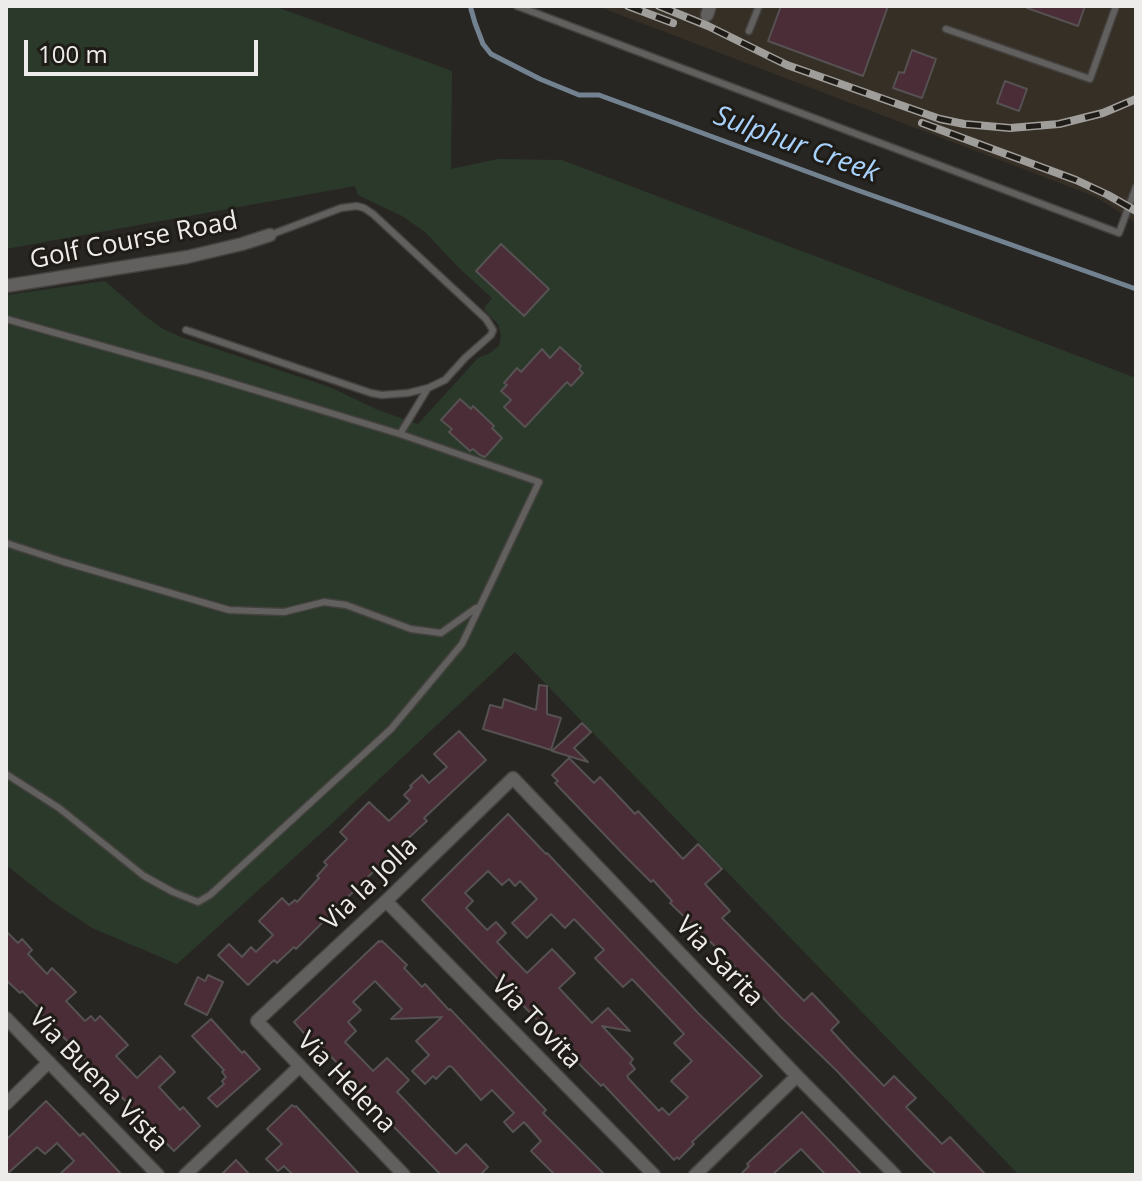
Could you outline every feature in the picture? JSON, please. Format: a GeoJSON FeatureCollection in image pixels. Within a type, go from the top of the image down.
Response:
{"type":"FeatureCollection","features":[{"type":"Feature","properties":{"kind":"street","name":"Golf Course Road"},"geometry":{"type":"LineString","coordinates":[[6,286],[187,257],[270,235]]}},
{"type":"Feature","properties":{"kind":"street","name":"Via la Jolla"},"geometry":{"type":"LineString","coordinates":[[257,1021],[513,778]]}},
{"type":"Feature","properties":{"kind":"street","name":"Via Sarita"},"geometry":{"type":"LineString","coordinates":[[513,778],[895,1175]]}},
{"type":"Feature","properties":{"kind":"street","name":"Via Tovita"},"geometry":{"type":"LineString","coordinates":[[386,901],[654,1175]]}},
{"type":"Feature","properties":{"kind":"street","name":"Via Buena Vista"},"geometry":{"type":"LineString","coordinates":[[6,1018],[158,1175]]}},
{"type":"Feature","properties":{"kind":"street","name":"Via Helena"},"geometry":{"type":"LineString","coordinates":[[257,1021],[404,1175]]}},
{"type":"Feature","properties":{"kind":"street"},"geometry":{"type":"LineString","coordinates":[[6,1104],[49,1062]]}},
{"type":"Feature","properties":{"kind":"street"},"geometry":{"type":"LineString","coordinates":[[185,1175],[299,1067]]}},
{"type":"Feature","properties":{"kind":"street"},"geometry":{"type":"LineString","coordinates":[[695,1175],[797,1076]]}},
{"type":"Feature","properties":{"kind":"lane"},"geometry":{"type":"LineString","coordinates":[[517,6],[1119,233],[1136,187]]}},
{"type":"Feature","properties":{"kind":"lane"},"geometry":{"type":"LineString","coordinates":[[749,31],[759,6]]}},
{"type":"Feature","properties":{"kind":"lane"},"geometry":{"type":"LineString","coordinates":[[946,29],[1090,79],[1116,6]]}},
{"type":"Feature","properties":{"kind":"lane"},"geometry":{"type":"LineString","coordinates":[[186,330],[371,393],[393,395],[428,388],[445,380],[474,349],[488,340],[493,330],[486,319],[364,208],[341,208],[270,235]]}},
{"type":"Feature","properties":{"kind":"lane"},"geometry":{"type":"LineString","coordinates":[[6,319],[400,434],[539,482],[462,644],[391,729],[210,895],[198,902],[144,876],[59,808],[6,774]]}},
{"type":"Feature","properties":{"kind":"lane"},"geometry":{"type":"LineString","coordinates":[[400,434],[428,388]]}},
{"type":"Feature","properties":{"kind":"lane"},"geometry":{"type":"LineString","coordinates":[[6,543],[229,610],[284,612],[324,602],[346,605],[411,629],[441,633],[479,606]]}},
{"type":"Feature","properties":{"kind":"shaded area"},"geometry":{"type":"Polygon","coordinates":[[[597,6],[1136,6],[1136,223],[1096,197],[597,6]]]}},
{"type":"Feature","properties":{"kind":"green space"},"geometry":{"type":"Polygon","coordinates":[[[6,6],[274,6],[452,71],[451,169],[498,159],[562,160],[1136,378],[1136,1175],[1019,1175],[515,652],[177,964],[92,928],[6,865],[6,295],[105,281],[163,329],[332,388],[378,410],[418,424],[478,358],[499,346],[501,336],[498,324],[484,308],[492,298],[425,232],[402,216],[358,195],[355,186],[6,249],[6,6]]]}},
{"type":"Feature","properties":{"kind":"building"},"geometry":{"type":"Polygon","coordinates":[[[781,6],[888,6],[863,76],[768,41],[781,6]]]}},
{"type":"Feature","properties":{"kind":"building"},"geometry":{"type":"Polygon","coordinates":[[[1027,6],[1085,6],[1078,26],[1027,6]]]}},
{"type":"Feature","properties":{"kind":"building"},"geometry":{"type":"Polygon","coordinates":[[[912,50],[936,59],[922,98],[893,88],[899,72],[904,73],[912,50]]]}},
{"type":"Feature","properties":{"kind":"building"},"geometry":{"type":"Polygon","coordinates":[[[1005,81],[1027,89],[1019,111],[997,103],[1005,81]]]}},
{"type":"Feature","properties":{"kind":"building"},"geometry":{"type":"Polygon","coordinates":[[[501,244],[549,289],[524,316],[476,271],[501,244]]]}},
{"type":"Feature","properties":{"kind":"building"},"geometry":{"type":"Polygon","coordinates":[[[560,347],[581,366],[579,369],[583,373],[571,386],[567,382],[525,427],[504,407],[511,400],[501,391],[507,385],[504,383],[517,368],[521,372],[542,349],[550,358],[560,347]]]}},
{"type":"Feature","properties":{"kind":"building"},"geometry":{"type":"Polygon","coordinates":[[[460,399],[471,409],[473,406],[502,438],[485,457],[473,449],[470,451],[441,420],[460,399]]]}},
{"type":"Feature","properties":{"kind":"building"},"geometry":{"type":"Polygon","coordinates":[[[539,685],[547,686],[547,714],[561,718],[551,750],[483,729],[490,705],[502,708],[504,699],[536,710],[539,685]]]}},
{"type":"Feature","properties":{"kind":"building"},"geometry":{"type":"Polygon","coordinates":[[[582,723],[591,732],[574,748],[588,762],[552,751],[582,723]]]}},
{"type":"Feature","properties":{"kind":"building"},"geometry":{"type":"Polygon","coordinates":[[[459,731],[486,760],[424,818],[427,821],[296,949],[294,947],[277,963],[274,960],[248,985],[218,955],[229,944],[242,957],[251,947],[256,952],[273,935],[259,921],[282,898],[289,905],[295,900],[297,902],[319,878],[317,876],[327,865],[324,862],[347,839],[340,832],[369,802],[389,821],[410,801],[404,795],[410,786],[422,775],[429,783],[447,767],[434,754],[459,731]]]}},
{"type":"Feature","properties":{"kind":"building"},"geometry":{"type":"Polygon","coordinates":[[[569,758],[594,783],[600,777],[635,814],[638,811],[683,859],[698,844],[722,869],[705,884],[730,911],[722,918],[804,1001],[812,993],[839,1022],[831,1030],[853,1054],[884,1086],[894,1076],[916,1098],[906,1107],[942,1144],[950,1137],[986,1175],[937,1175],[927,1166],[670,903],[672,901],[653,880],[651,882],[555,783],[558,781],[552,775],[569,758]]]}},
{"type":"Feature","properties":{"kind":"building"},"geometry":{"type":"Polygon","coordinates":[[[508,814],[762,1076],[692,1142],[694,1144],[679,1159],[674,1160],[422,900],[508,814]],[[488,871],[465,893],[473,901],[466,908],[487,930],[496,922],[506,933],[497,942],[527,973],[552,949],[575,973],[559,988],[592,1023],[608,1008],[630,1031],[602,1026],[633,1059],[630,1063],[635,1069],[627,1076],[629,1079],[659,1111],[662,1108],[669,1115],[688,1097],[671,1081],[692,1061],[674,1043],[684,1034],[632,979],[623,987],[595,958],[604,950],[574,919],[565,928],[551,914],[527,938],[512,923],[537,899],[520,881],[515,886],[509,879],[502,885],[488,871]]]}},
{"type":"Feature","properties":{"kind":"building"},"geometry":{"type":"Polygon","coordinates":[[[6,931],[18,943],[22,939],[32,950],[28,954],[47,974],[52,968],[76,992],[66,1001],[85,1021],[91,1016],[95,1021],[100,1016],[128,1045],[116,1056],[137,1078],[160,1056],[175,1072],[159,1087],[200,1126],[174,1151],[41,1014],[43,1012],[6,980],[6,931]]]}},
{"type":"Feature","properties":{"kind":"building"},"geometry":{"type":"Polygon","coordinates":[[[379,941],[407,965],[404,968],[422,987],[425,984],[450,1009],[546,1110],[543,1113],[605,1175],[555,1175],[531,1151],[541,1141],[524,1122],[513,1132],[504,1122],[514,1113],[492,1090],[481,1100],[452,1067],[449,1066],[436,1079],[433,1076],[425,1084],[412,1071],[429,1055],[416,1041],[442,1017],[391,1019],[402,1009],[375,981],[353,1002],[361,1010],[348,1022],[356,1031],[345,1042],[373,1071],[387,1058],[409,1080],[397,1092],[456,1154],[466,1144],[488,1167],[480,1175],[441,1175],[336,1068],[339,1065],[322,1047],[319,1050],[294,1022],[379,941]]]}},
{"type":"Feature","properties":{"kind":"building"},"geometry":{"type":"Polygon","coordinates":[[[208,975],[223,982],[207,1015],[185,1004],[198,977],[205,981],[208,975]]]}},
{"type":"Feature","properties":{"kind":"building"},"geometry":{"type":"Polygon","coordinates":[[[211,1019],[260,1069],[217,1107],[208,1098],[224,1084],[224,1070],[192,1036],[211,1019]]]}},
{"type":"Feature","properties":{"kind":"building"},"geometry":{"type":"Polygon","coordinates":[[[46,1101],[80,1136],[83,1133],[122,1175],[59,1175],[74,1161],[57,1143],[45,1154],[37,1147],[6,1175],[6,1140],[46,1101]]]}},
{"type":"Feature","properties":{"kind":"building"},"geometry":{"type":"Polygon","coordinates":[[[292,1105],[360,1175],[293,1175],[284,1166],[278,1171],[266,1159],[282,1144],[267,1129],[292,1105]]]}},
{"type":"Feature","properties":{"kind":"building"},"geometry":{"type":"Polygon","coordinates":[[[802,1112],[862,1175],[826,1175],[801,1149],[772,1175],[740,1175],[749,1166],[747,1164],[802,1112]]]}},
{"type":"Feature","properties":{"kind":"building"},"geometry":{"type":"Polygon","coordinates":[[[236,1160],[250,1175],[221,1175],[236,1160]]]}},
{"type":"Feature","properties":{"kind":"waterway","name":"Sulphur Creek"},"geometry":{"type":"LineString","coordinates":[[471,9],[483,44],[491,54],[540,79],[579,95],[599,95],[1136,289]]}},
{"type":"Feature","properties":{"kind":"railway"},"geometry":{"type":"LineString","coordinates":[[628,6],[673,23]]}},
{"type":"Feature","properties":{"kind":"railway"},"geometry":{"type":"LineString","coordinates":[[659,6],[787,65],[940,119],[964,124],[1010,128],[1059,124],[1103,113],[1136,99]]}},
{"type":"Feature","properties":{"kind":"railway"},"geometry":{"type":"LineString","coordinates":[[922,123],[1076,180],[1136,211]]}}]}
